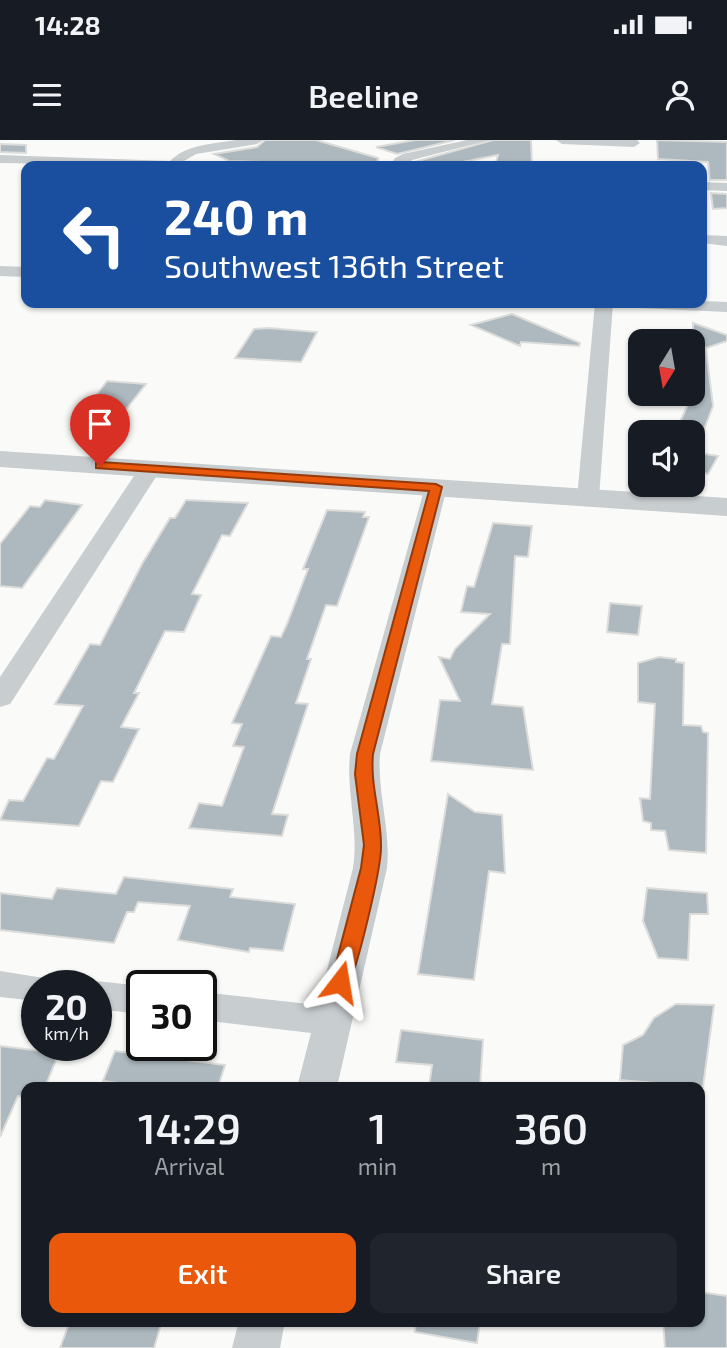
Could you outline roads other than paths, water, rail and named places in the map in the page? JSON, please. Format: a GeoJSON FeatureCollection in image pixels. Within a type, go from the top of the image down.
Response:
{"type":"FeatureCollection","features":[{"type":"Feature","properties":{"kind":"street"},"geometry":{"type":"LineString","coordinates":[[178,161],[189,153],[257,140]]}},
{"type":"Feature","properties":{"kind":"street"},"geometry":{"type":"LineString","coordinates":[[400,161],[484,140]]}},
{"type":"Feature","properties":{"kind":"street"},"geometry":{"type":"LineString","coordinates":[[562,140],[634,146]]}},
{"type":"Feature","properties":{"kind":"street"},"geometry":{"type":"LineString","coordinates":[[0,159],[58,161]]}},
{"type":"Feature","properties":{"kind":"street"},"geometry":{"type":"LineString","coordinates":[[707,186],[727,187]]}},
{"type":"Feature","properties":{"kind":"street"},"geometry":{"type":"LineString","coordinates":[[707,239],[727,240]]}},
{"type":"Feature","properties":{"kind":"street"},"geometry":{"type":"LineString","coordinates":[[0,271],[21,272]]}},
{"type":"Feature","properties":{"kind":"street"},"geometry":{"type":"LineString","coordinates":[[707,306],[727,307]]}},
{"type":"Feature","properties":{"kind":"street"},"geometry":{"type":"LineString","coordinates":[[588,498],[604,308]]}},
{"type":"Feature","properties":{"kind":"street"},"geometry":{"type":"LineString","coordinates":[[0,459],[727,507]]}},
{"type":"Feature","properties":{"kind":"street"},"geometry":{"type":"LineString","coordinates":[[0,698],[150,469]]}},
{"type":"Feature","properties":{"kind":"street"},"geometry":{"type":"LineString","coordinates":[[318,1082],[371,857],[372,823],[363,774],[365,754],[436,487]]}},
{"type":"Feature","properties":{"kind":"street"},"geometry":{"type":"LineString","coordinates":[[0,984],[21,986]]}},
{"type":"Feature","properties":{"kind":"street"},"geometry":{"type":"LineString","coordinates":[[217,1008],[331,1021]]}},
{"type":"Feature","properties":{"kind":"street"},"geometry":{"type":"LineString","coordinates":[[256,1348],[261,1327]]}}]}
